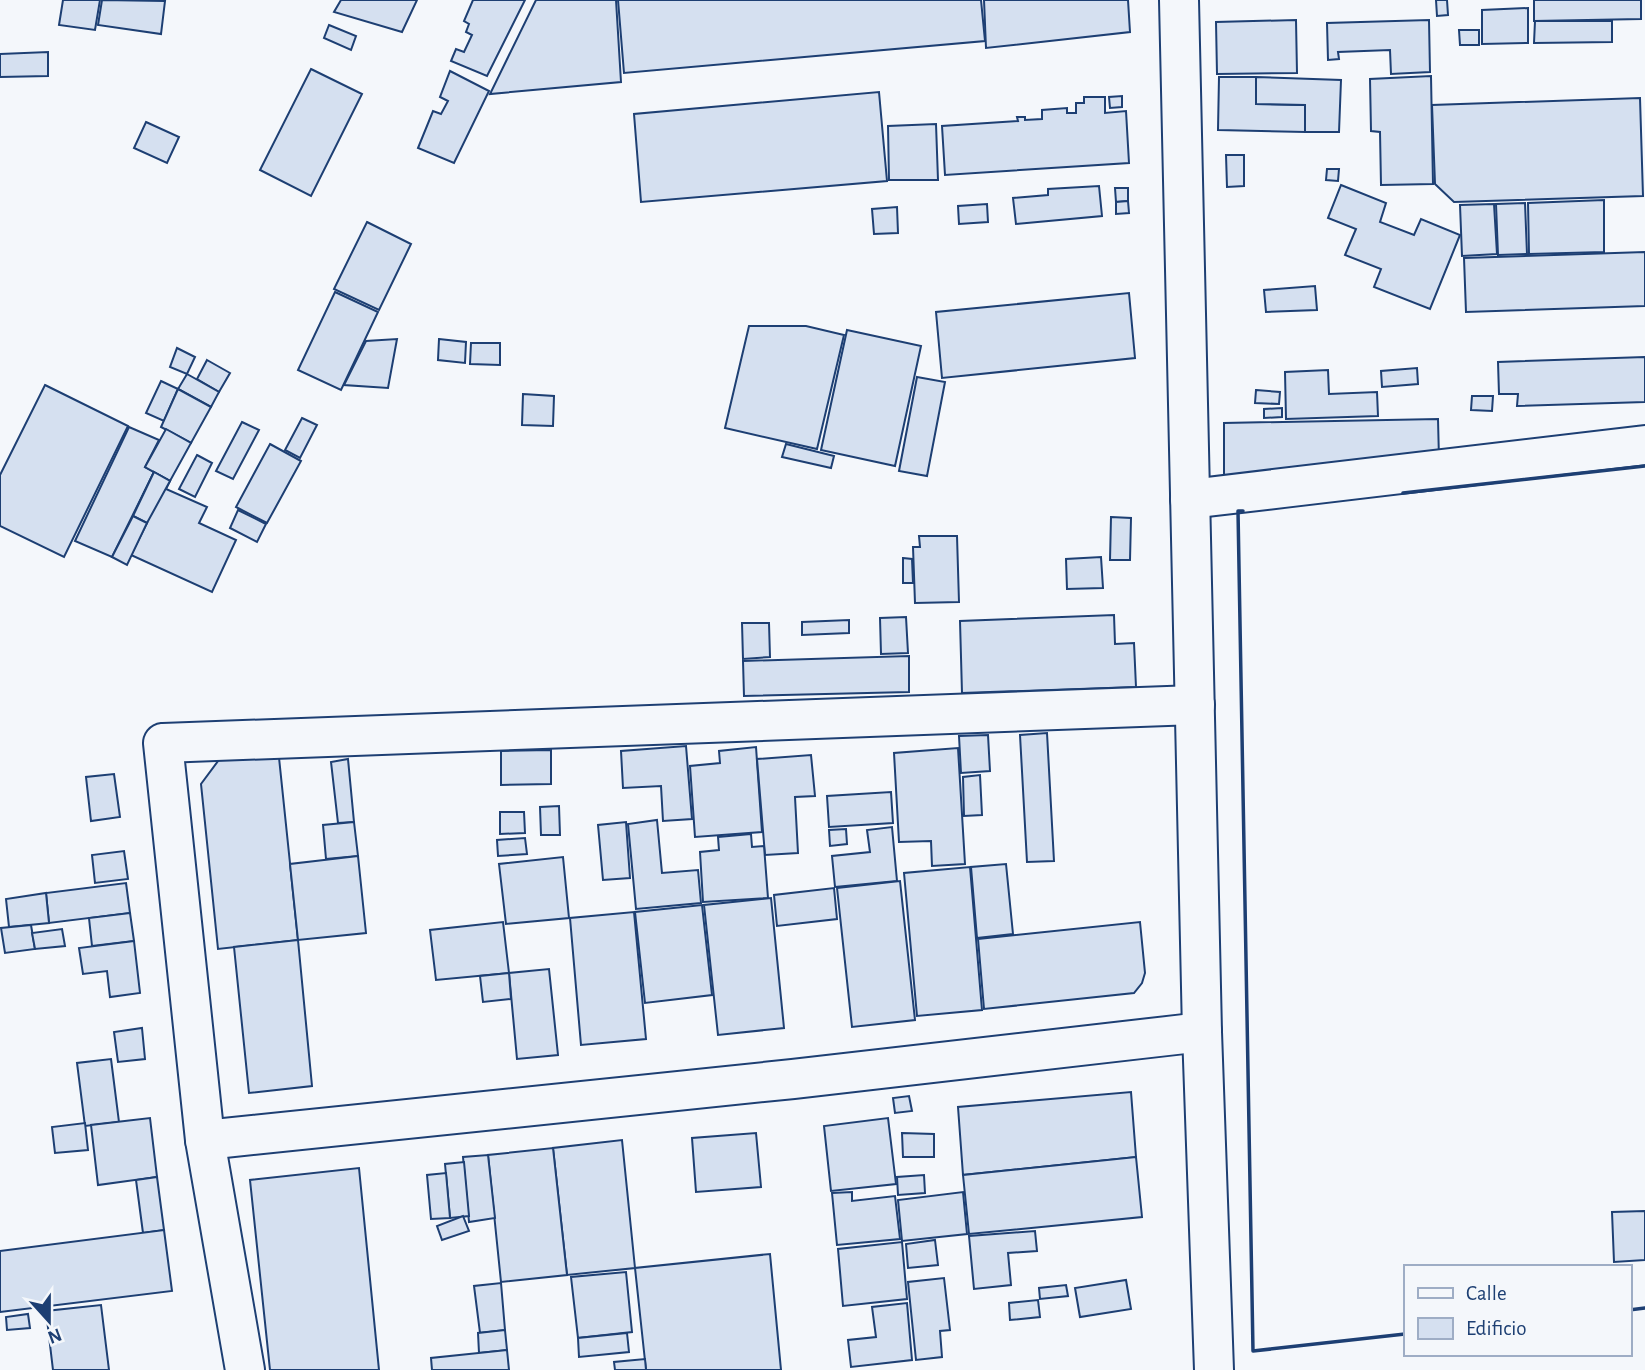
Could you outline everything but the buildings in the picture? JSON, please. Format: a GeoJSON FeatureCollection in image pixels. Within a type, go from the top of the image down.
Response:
{"type":"FeatureCollection","features":[{"type":"Feature","properties":{"kind":"street"},"geometry":{"type":"LineString","coordinates":[[1178,0],[1202,1032],[1214,1370]]}},
{"type":"Feature","properties":{"kind":"street"},"geometry":{"type":"LineString","coordinates":[[1190,499],[1645,445]]}},
{"type":"Feature","properties":{"kind":"street"},"geometry":{"type":"LineString","coordinates":[[245,1370],[205,1140],[163,743],[1195,705]]}},
{"type":"Feature","properties":{"kind":"street"},"geometry":{"type":"LineString","coordinates":[[205,1140],[793,1079],[1202,1032]]}},
{"type":"Feature","properties":{"kind":"wall"},"geometry":{"type":"LineString","coordinates":[[1403,493],[1645,466]]}},
{"type":"Feature","properties":{"kind":"wall"},"geometry":{"type":"LineString","coordinates":[[1243,511],[1238,511],[1253,1351],[1404,1334]]}},
{"type":"Feature","properties":{"kind":"wall"},"geometry":{"type":"LineString","coordinates":[[1631,1310],[1645,1308]]}}]}
